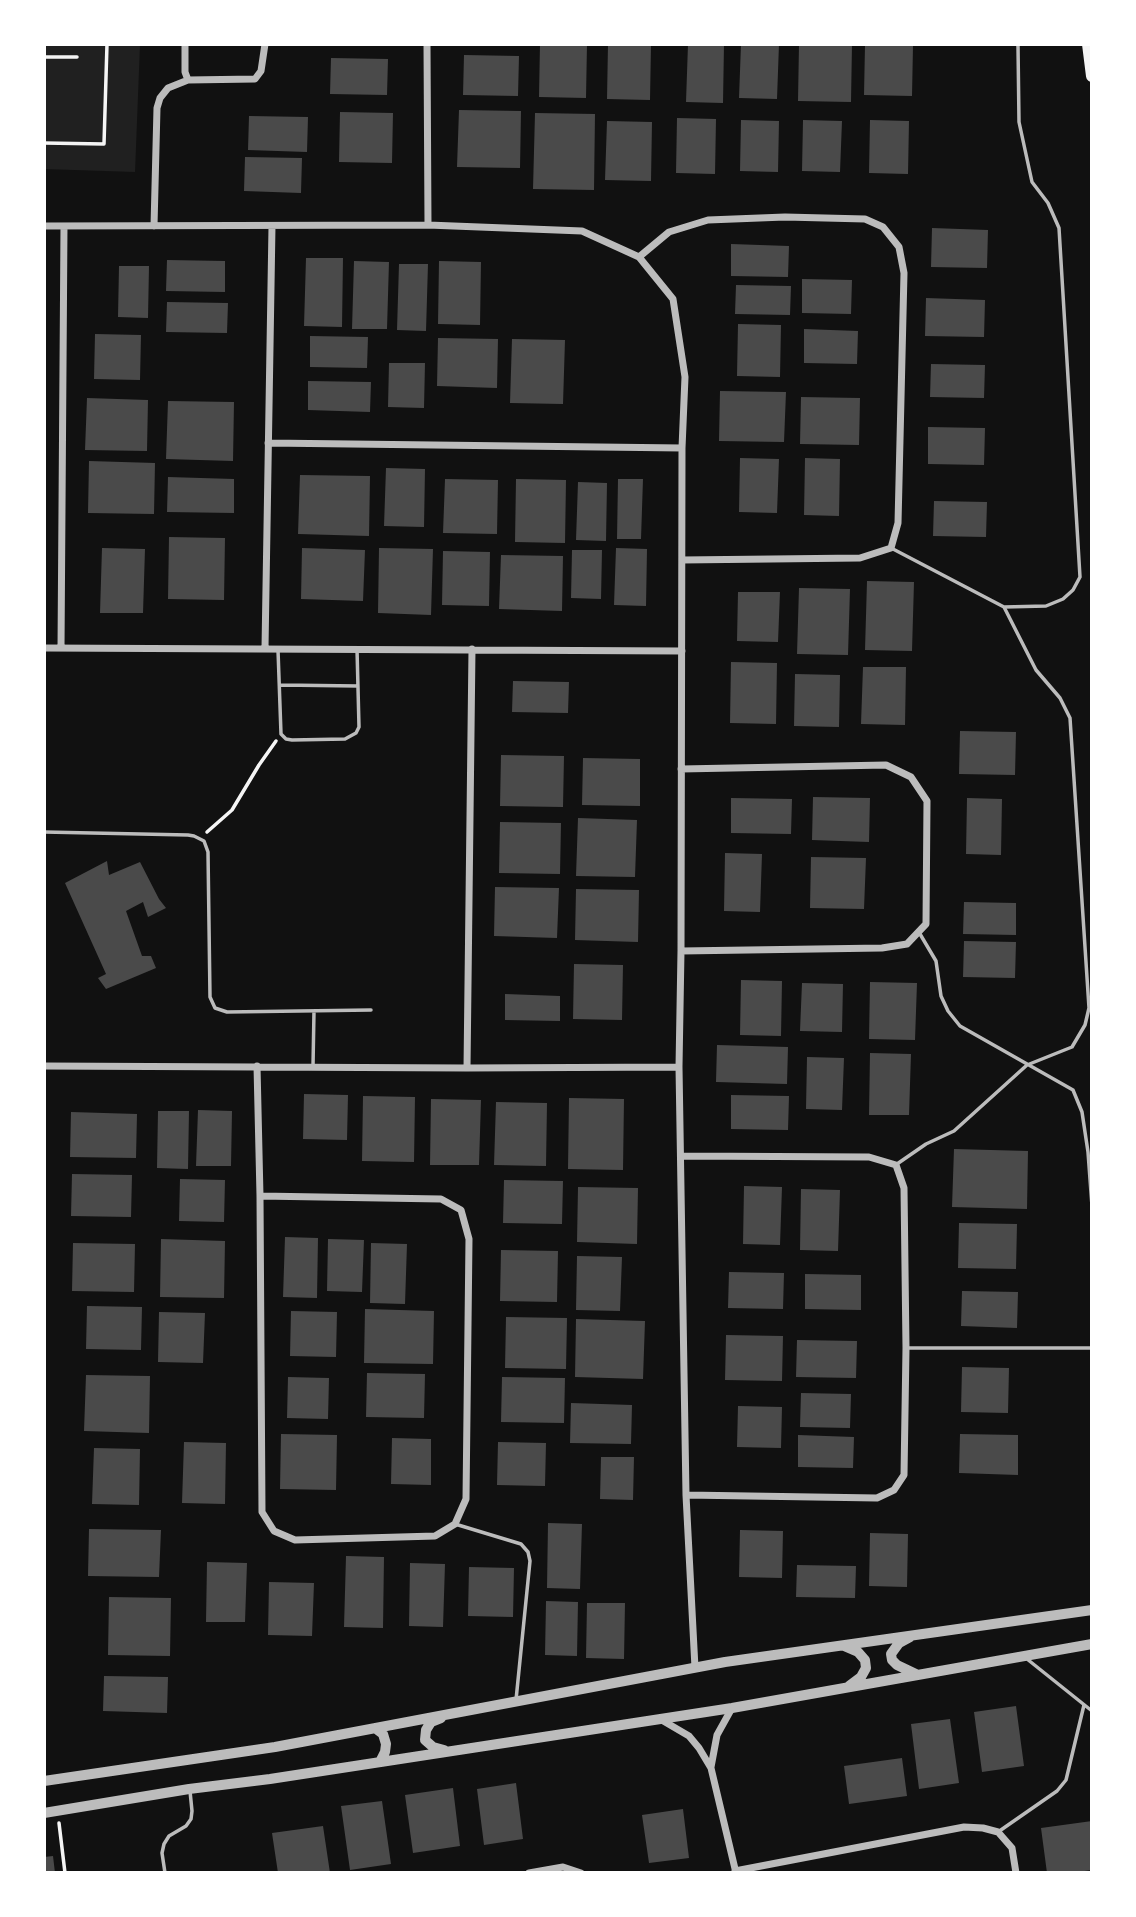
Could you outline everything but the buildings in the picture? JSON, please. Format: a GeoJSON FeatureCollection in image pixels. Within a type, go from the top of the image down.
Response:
{"type":"FeatureCollection","features":[{"type":"Feature","properties":{"kind":"main road"},"geometry":{"type":"LineString","coordinates":[[1088,44],[1092,76]]}},
{"type":"Feature","properties":{"kind":"street"},"geometry":{"type":"LineString","coordinates":[[185,44],[185,72],[188,80]]}},
{"type":"Feature","properties":{"kind":"street"},"geometry":{"type":"LineString","coordinates":[[154,226],[157,108],[160,98],[169,88],[188,80],[255,79],[261,71],[265,44]]}},
{"type":"Feature","properties":{"kind":"street"},"geometry":{"type":"LineString","coordinates":[[427,44],[428,225]]}},
{"type":"Feature","properties":{"kind":"street"},"geometry":{"type":"LineString","coordinates":[[639,257],[669,232],[708,220],[785,217],[864,219],[883,227],[899,247],[904,273],[898,523],[891,548],[860,558],[682,559]]}},
{"type":"Feature","properties":{"kind":"street"},"geometry":{"type":"LineString","coordinates":[[44,226],[428,225],[582,230],[639,257],[673,299],[685,377],[682,448],[679,1067],[686,1495],[695,1668]]}},
{"type":"Feature","properties":{"kind":"street"},"geometry":{"type":"LineString","coordinates":[[61,648],[64,226]]}},
{"type":"Feature","properties":{"kind":"street"},"geometry":{"type":"LineString","coordinates":[[265,648],[272,226]]}},
{"type":"Feature","properties":{"kind":"street"},"geometry":{"type":"LineString","coordinates":[[268,443],[682,448]]}},
{"type":"Feature","properties":{"kind":"street"},"geometry":{"type":"LineString","coordinates":[[44,648],[682,651]]}},
{"type":"Feature","properties":{"kind":"street"},"geometry":{"type":"LineString","coordinates":[[467,1068],[472,649]]}},
{"type":"Feature","properties":{"kind":"street"},"geometry":{"type":"LineString","coordinates":[[681,769],[886,765],[911,777],[927,801],[926,924],[907,944],[882,948],[681,951]]}},
{"type":"Feature","properties":{"kind":"street"},"geometry":{"type":"LineString","coordinates":[[44,1066],[679,1067]]}},
{"type":"Feature","properties":{"kind":"street"},"geometry":{"type":"LineString","coordinates":[[257,1066],[262,1512],[274,1531],[295,1540],[435,1536],[455,1524],[466,1499],[469,1239],[461,1210],[440,1199],[260,1196]]}},
{"type":"Feature","properties":{"kind":"street"},"geometry":{"type":"LineString","coordinates":[[682,1156],[869,1157],[896,1165],[904,1188],[904,1475],[894,1490],[877,1498],[686,1495]]}},
{"type":"Feature","properties":{"kind":"street"},"geometry":{"type":"LineString","coordinates":[[44,1781],[275,1747],[725,1662],[1092,1610]]}},
{"type":"Feature","properties":{"kind":"street"},"geometry":{"type":"LineString","coordinates":[[914,1635],[900,1643],[891,1654],[897,1665],[920,1676]]}},
{"type":"Feature","properties":{"kind":"street"},"geometry":{"type":"LineString","coordinates":[[44,1813],[189,1788],[270,1779],[732,1708],[1092,1644]]}},
{"type":"Feature","properties":{"kind":"street"},"geometry":{"type":"LineString","coordinates":[[842,1646],[858,1652],[865,1660],[866,1668],[861,1677],[846,1688]]}},
{"type":"Feature","properties":{"kind":"street"},"geometry":{"type":"LineString","coordinates":[[711,1768],[717,1735],[732,1708]]}},
{"type":"Feature","properties":{"kind":"street"},"geometry":{"type":"LineString","coordinates":[[450,1752],[433,1747],[425,1740],[426,1730],[431,1723],[454,1712]]}},
{"type":"Feature","properties":{"kind":"street"},"geometry":{"type":"LineString","coordinates":[[658,1718],[690,1736],[711,1768],[736,1872],[964,1827],[998,1832],[1012,1848],[1016,1873]]}},
{"type":"Feature","properties":{"kind":"street"},"geometry":{"type":"LineString","coordinates":[[375,1728],[383,1734],[386,1744],[380,1762]]}},
{"type":"Feature","properties":{"kind":"street"},"geometry":{"type":"LineString","coordinates":[[529,1873],[563,1867],[581,1873]]}},
{"type":"Feature","properties":{"kind":"lane"},"geometry":{"type":"LineString","coordinates":[[891,548],[1004,607],[1046,606],[1063,599],[1073,590],[1080,577],[1059,228],[1048,203],[1032,181],[1019,121],[1017,44]]}},
{"type":"Feature","properties":{"kind":"lane"},"geometry":{"type":"LineString","coordinates":[[896,1165],[926,1144],[954,1131],[1027,1065],[1072,1047],[1085,1025],[1089,1008],[1070,718],[1060,698],[1036,670],[1004,607]]}},
{"type":"Feature","properties":{"kind":"lane"},"geometry":{"type":"LineString","coordinates":[[278,648],[281,734],[292,740],[345,739],[356,733],[359,727],[357,648]]}},
{"type":"Feature","properties":{"kind":"lane"},"geometry":{"type":"LineString","coordinates":[[279,685],[358,686]]}},
{"type":"Feature","properties":{"kind":"lane"},"geometry":{"type":"LineString","coordinates":[[44,832],[188,835],[204,841],[208,852],[210,997],[212,1004],[222,1011],[371,1010]]}},
{"type":"Feature","properties":{"kind":"lane"},"geometry":{"type":"LineString","coordinates":[[918,932],[936,961],[941,996],[948,1011],[960,1026],[1073,1090],[1082,1112],[1092,1206]]}},
{"type":"Feature","properties":{"kind":"lane"},"geometry":{"type":"LineString","coordinates":[[313,1066],[314,1011]]}},
{"type":"Feature","properties":{"kind":"lane"},"geometry":{"type":"LineString","coordinates":[[905,1348],[1092,1348]]}},
{"type":"Feature","properties":{"kind":"lane"},"geometry":{"type":"LineString","coordinates":[[455,1524],[521,1544],[528,1552],[530,1561],[516,1701]]}},
{"type":"Feature","properties":{"kind":"lane"},"geometry":{"type":"LineString","coordinates":[[1025,1657],[1092,1711]]}},
{"type":"Feature","properties":{"kind":"lane"},"geometry":{"type":"LineString","coordinates":[[998,1832],[1057,1791],[1066,1780],[1084,1705]]}},
{"type":"Feature","properties":{"kind":"lane"},"geometry":{"type":"LineString","coordinates":[[165,1873],[163,1844],[169,1836],[187,1826],[191,1819],[189,1788]]}},
{"type":"Feature","properties":{"kind":"path"},"geometry":{"type":"LineString","coordinates":[[44,143],[104,144],[107,44]]}},
{"type":"Feature","properties":{"kind":"path"},"geometry":{"type":"LineString","coordinates":[[44,57],[77,57]]}},
{"type":"Feature","properties":{"kind":"path"},"geometry":{"type":"LineString","coordinates":[[200,838],[232,810],[281,734]]}},
{"type":"Feature","properties":{"kind":"path"},"geometry":{"type":"LineString","coordinates":[[57,1811],[65,1873]]}},
{"type":"Feature","properties":{"kind":"shaded area"},"geometry":{"type":"Polygon","coordinates":[[[44,44],[140,44],[135,172],[44,169],[44,44]]]}}]}
